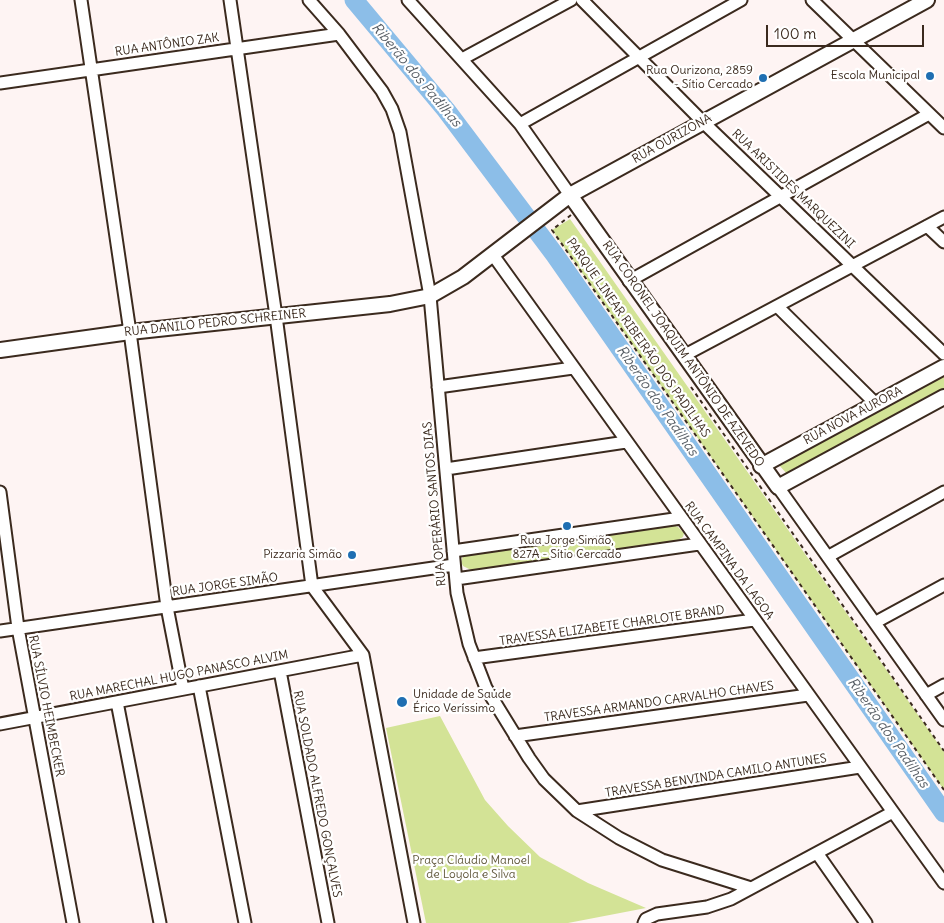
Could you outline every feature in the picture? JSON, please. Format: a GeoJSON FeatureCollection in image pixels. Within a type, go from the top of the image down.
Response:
{"type":"FeatureCollection","features":[{"type":"Feature","properties":{"kind":"main road","name":"RUA OURIZONA"},"geometry":{"type":"LineString","coordinates":[[430,296],[463,277],[570,195],[852,39],[927,0]]}},
{"type":"Feature","properties":{"kind":"main road"},"geometry":{"type":"LineString","coordinates":[[575,211],[582,193],[588,185]]}},
{"type":"Feature","properties":{"kind":"main road","name":"RUA CORONEL JOAQUIM ANTÔNIO DE AZEVEDO"},"geometry":{"type":"LineString","coordinates":[[570,195],[575,211],[685,356],[778,488]]}},
{"type":"Feature","properties":{"kind":"main road","name":"RUA DANILO PEDRO SCHREINER"},"geometry":{"type":"LineString","coordinates":[[0,350],[130,332],[398,303],[430,296]]}},
{"type":"Feature","properties":{"kind":"main road","name":"RUA NOVA AURORA"},"geometry":{"type":"LineString","coordinates":[[761,466],[944,367]]}},
{"type":"Feature","properties":{"kind":"main road"},"geometry":{"type":"LineString","coordinates":[[778,488],[944,398]]}},
{"type":"Feature","properties":{"kind":"street"},"geometry":{"type":"LineString","coordinates":[[81,0],[130,332],[167,607],[183,689]]}},
{"type":"Feature","properties":{"kind":"street"},"geometry":{"type":"LineString","coordinates":[[230,0],[276,316],[312,586],[363,655],[414,923]]}},
{"type":"Feature","properties":{"kind":"street","name":"RUA OPERÁRIO SANTOS DIAS"},"geometry":{"type":"LineString","coordinates":[[309,0],[339,34],[382,91],[397,120],[430,296],[454,565],[460,610],[474,658],[486,688],[515,736],[544,778],[577,811],[619,838],[662,860],[751,888]]}},
{"type":"Feature","properties":{"kind":"street","name":"RUA CORONEL JOAQUIM ANTÔNIO DE AZEVEDO"},"geometry":{"type":"LineString","coordinates":[[408,0],[520,124],[570,195]]}},
{"type":"Feature","properties":{"kind":"street"},"geometry":{"type":"LineString","coordinates":[[462,60],[571,0]]}},
{"type":"Feature","properties":{"kind":"street","name":"RUA ARISTIDES MARQUEZINI"},"geometry":{"type":"LineString","coordinates":[[582,0],[703,122],[944,354]]}},
{"type":"Feature","properties":{"kind":"street"},"geometry":{"type":"LineString","coordinates":[[520,124],[638,56],[741,0]]}},
{"type":"Feature","properties":{"kind":"street"},"geometry":{"type":"LineString","coordinates":[[812,0],[944,128]]}},
{"type":"Feature","properties":{"kind":"street","name":"RUA ANTÔNIO ZAK"},"geometry":{"type":"LineString","coordinates":[[0,83],[339,34]]}},
{"type":"Feature","properties":{"kind":"street"},"geometry":{"type":"LineString","coordinates":[[629,281],[930,114]]}},
{"type":"Feature","properties":{"kind":"street"},"geometry":{"type":"LineString","coordinates":[[685,356],[944,217]]}},
{"type":"Feature","properties":{"kind":"street"},"geometry":{"type":"LineString","coordinates":[[927,226],[944,242]]}},
{"type":"Feature","properties":{"kind":"street","name":"RUA CAMPINA DA LAGOA"},"geometry":{"type":"LineString","coordinates":[[493,255],[944,883]]}},
{"type":"Feature","properties":{"kind":"street"},"geometry":{"type":"LineString","coordinates":[[778,307],[876,404]]}},
{"type":"Feature","properties":{"kind":"street"},"geometry":{"type":"LineString","coordinates":[[438,387],[573,368]]}},
{"type":"Feature","properties":{"kind":"street"},"geometry":{"type":"LineString","coordinates":[[446,469],[626,442]]}},
{"type":"Feature","properties":{"kind":"street","name":"RUA CORONEL JOAQUIM ANTÔNIO DE AZEVEDO"},"geometry":{"type":"LineString","coordinates":[[778,488],[876,622],[944,720]]}},
{"type":"Feature","properties":{"kind":"street","name":"RUA SÍLVIO HEIMBECKER"},"geometry":{"type":"LineString","coordinates":[[0,492],[18,628],[73,923]]}},
{"type":"Feature","properties":{"kind":"street"},"geometry":{"type":"LineString","coordinates":[[828,556],[944,492]]}},
{"type":"Feature","properties":{"kind":"street"},"geometry":{"type":"LineString","coordinates":[[453,551],[681,518]]}},
{"type":"Feature","properties":{"kind":"street"},"geometry":{"type":"LineString","coordinates":[[456,579],[699,544]]}},
{"type":"Feature","properties":{"kind":"street","name":"RUA JORGE SIMÃO"},"geometry":{"type":"LineString","coordinates":[[0,631],[454,565]]}},
{"type":"Feature","properties":{"kind":"street"},"geometry":{"type":"LineString","coordinates":[[876,622],[944,584]]}},
{"type":"Feature","properties":{"kind":"street","name":"TRAVESSA ELIZABETE CHARLOTE BRAND"},"geometry":{"type":"LineString","coordinates":[[474,658],[754,620]]}},
{"type":"Feature","properties":{"kind":"street","name":"RUA MARECHAL HUGO PANASCO ALVIM"},"geometry":{"type":"LineString","coordinates":[[0,724],[363,655]]}},
{"type":"Feature","properties":{"kind":"street","name":"RUA SOLDADO ALFREDO GONÇALVES"},"geometry":{"type":"LineString","coordinates":[[280,671],[328,923]]}},
{"type":"Feature","properties":{"kind":"street"},"geometry":{"type":"LineString","coordinates":[[926,695],[944,685]]}},
{"type":"Feature","properties":{"kind":"street"},"geometry":{"type":"LineString","coordinates":[[198,686],[244,923]]}},
{"type":"Feature","properties":{"kind":"street","name":"TRAVESSA ARMANDO CARVALHO CHAVES"},"geometry":{"type":"LineString","coordinates":[[515,736],[808,695]]}},
{"type":"Feature","properties":{"kind":"street"},"geometry":{"type":"LineString","coordinates":[[117,702],[160,923]]}},
{"type":"Feature","properties":{"kind":"street","name":"TRAVESSA BENVINDA CAMILO ANTUNES"},"geometry":{"type":"LineString","coordinates":[[577,811],[860,767]]}},
{"type":"Feature","properties":{"kind":"street"},"geometry":{"type":"LineString","coordinates":[[644,923],[646,919],[657,914],[677,913],[719,904],[893,812]]}},
{"type":"Feature","properties":{"kind":"street"},"geometry":{"type":"LineString","coordinates":[[817,853],[866,923]]}},
{"type":"Feature","properties":{"kind":"path","name":"PARQUE LINEAR RIBEIRÃO DOS PADILHAS"},"geometry":{"type":"LineString","coordinates":[[575,211],[552,230],[944,790]]}},
{"type":"Feature","properties":{"kind":"path","name":"PARQUE LINEAR RIBEIRÃO DOS PADILHAS"},"geometry":{"type":"LineString","coordinates":[[690,386],[944,751]]}},
{"type":"Feature","properties":{"kind":"green space"},"geometry":{"type":"Polygon","coordinates":[[[570,219],[944,752],[944,790],[552,230],[570,219]]]}},
{"type":"Feature","properties":{"kind":"green space"},"geometry":{"type":"Polygon","coordinates":[[[944,374],[944,390],[788,475],[778,464],[944,374]]]}},
{"type":"Feature","properties":{"kind":"green space"},"geometry":{"type":"Polygon","coordinates":[[[673,525],[684,533],[683,537],[675,542],[473,571],[463,566],[461,562],[463,556],[467,554],[673,525]]]}},
{"type":"Feature","properties":{"kind":"green space","name":"Praça Cláudio Manoel de Loyola e Silva"},"geometry":{"type":"Polygon","coordinates":[[[440,716],[485,800],[508,826],[540,857],[588,883],[646,908],[568,923],[426,923],[386,728],[440,716]]]}},
{"type":"Feature","properties":{"kind":"waterway","name":"Riberão dos Padilhas"},"geometry":{"type":"LineString","coordinates":[[354,0],[446,110],[555,255],[944,813]]}},
{"type":"Feature","properties":{"kind":"place","name":"Escola Municipal"},"geometry":{"type":"Point","coordinates":[930,76]}},
{"type":"Feature","properties":{"kind":"place","name":"Rua Ourizona, 2859 - Sítio Cercado"},"geometry":{"type":"Point","coordinates":[763,78]}},
{"type":"Feature","properties":{"kind":"place","name":"Rua Jorge Simão, 827A - Sítio Cercado"},"geometry":{"type":"Point","coordinates":[567,526]}},
{"type":"Feature","properties":{"kind":"place","name":"Pizzaria Simão"},"geometry":{"type":"Point","coordinates":[352,555]}},
{"type":"Feature","properties":{"kind":"place","name":"Unidade de Saúde Érico Veríssimo"},"geometry":{"type":"Point","coordinates":[402,702]}}]}
